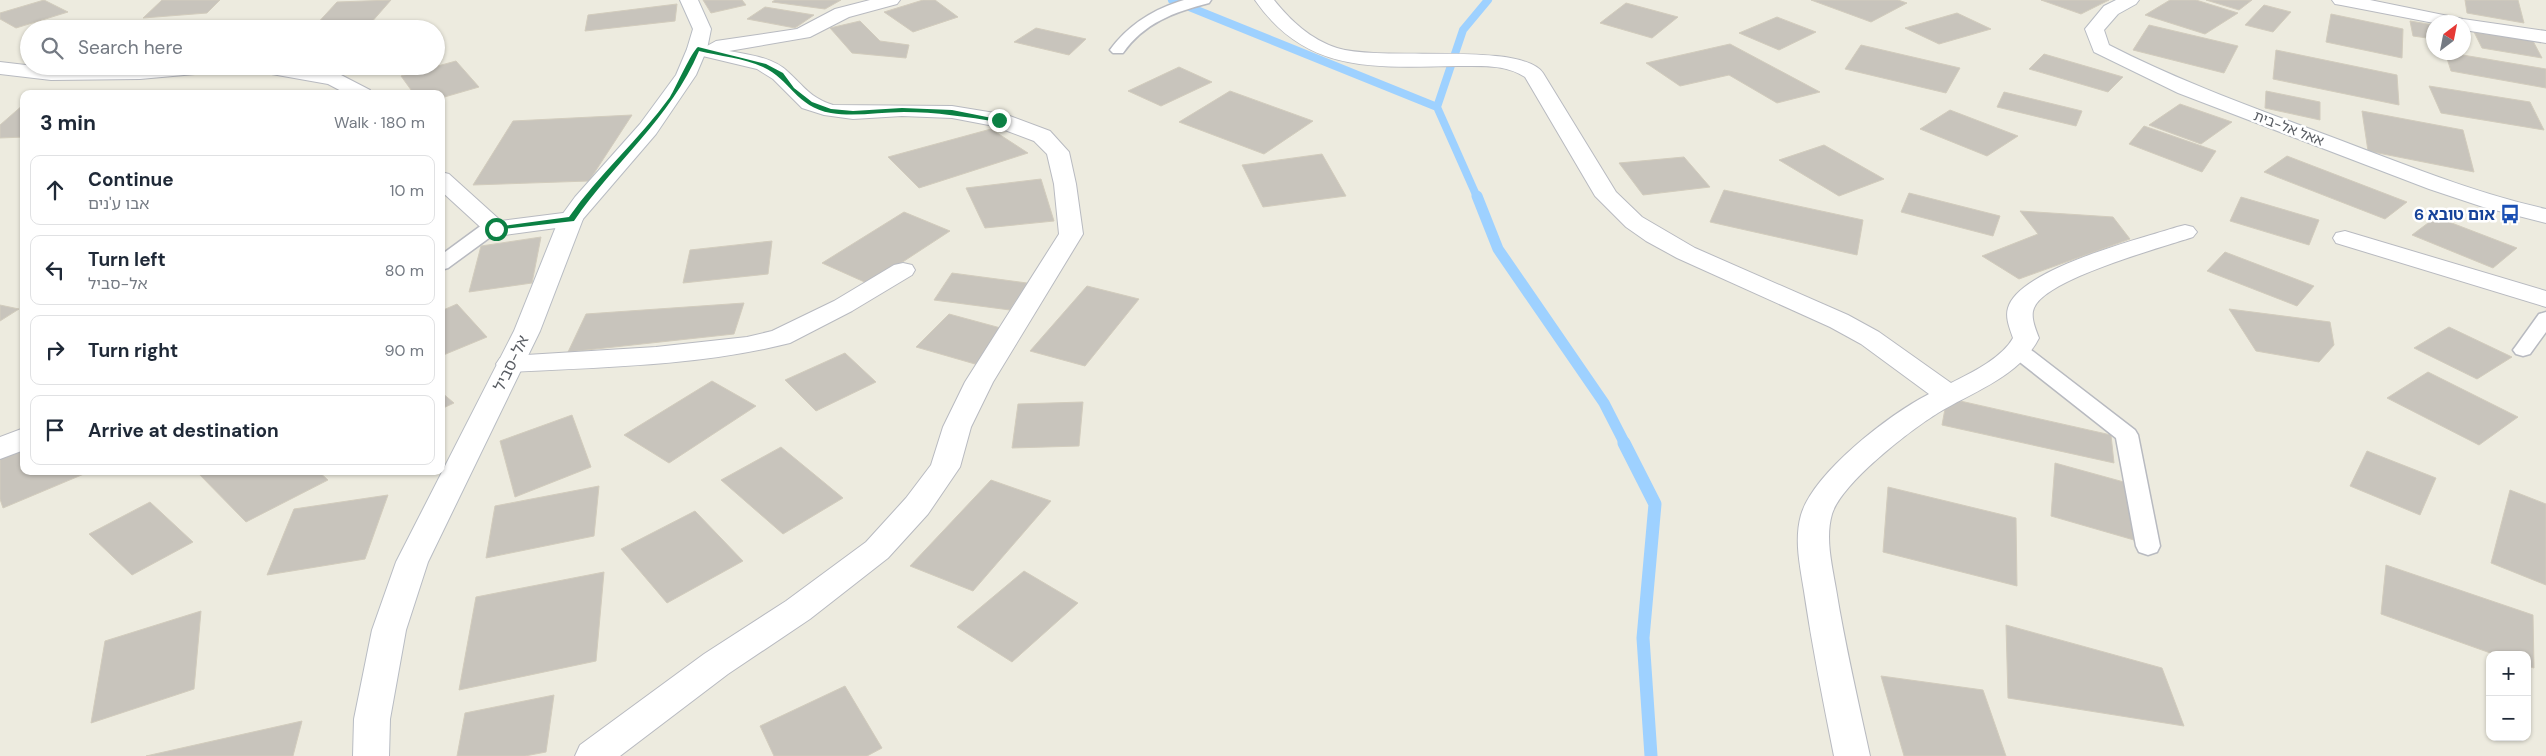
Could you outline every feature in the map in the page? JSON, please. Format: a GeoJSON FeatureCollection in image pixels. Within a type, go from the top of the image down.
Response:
{"type":"FeatureCollection","features":[{"type":"Feature","properties":{"kind":"street","name":"אל-סביל"},"geometry":{"type":"LineString","coordinates":[[371,756],[372,719],[389,630],[409,570],[540,300],[571,219],[583,202],[648,129],[673,97],[686,74],[698,49],[702,29],[689,0]]}},
{"type":"Feature","properties":{"kind":"street"},"geometry":{"type":"LineString","coordinates":[[698,49],[803,33],[842,13],[891,0]]}},
{"type":"Feature","properties":{"kind":"street"},"geometry":{"type":"LineString","coordinates":[[1264,0],[1288,30],[1316,48],[1330,53],[1360,59],[1489,60],[1525,67],[1533,74],[1607,196],[1634,222],[1654,236],[1686,253],[1839,321],[1870,338],[1949,396]]}},
{"type":"Feature","properties":{"kind":"street","name":"אאל אל-בית"},"geometry":{"type":"LineString","coordinates":[[2130,0],[2111,10],[2094,29],[2101,48],[2139,69],[2440,185],[2546,216]]}},
{"type":"Feature","properties":{"kind":"street"},"geometry":{"type":"LineString","coordinates":[[2341,0],[2426,16]]}},
{"type":"Feature","properties":{"kind":"street"},"geometry":{"type":"LineString","coordinates":[[2471,25],[2546,37]]}},
{"type":"Feature","properties":{"kind":"street"},"geometry":{"type":"LineString","coordinates":[[593,756],[716,664],[798,610],[877,550],[917,506],[945,467],[957,427],[979,382],[1071,234],[1065,184],[1058,152],[1042,136],[999,120],[952,112],[902,110],[853,113],[831,111],[809,104],[780,75],[764,65],[698,49]]}},
{"type":"Feature","properties":{"kind":"street"},"geometry":{"type":"LineString","coordinates":[[0,68],[20,70]]}},
{"type":"Feature","properties":{"kind":"street"},"geometry":{"type":"LineString","coordinates":[[311,75],[334,79],[355,90]]}},
{"type":"Feature","properties":{"kind":"street"},"geometry":{"type":"LineString","coordinates":[[445,183],[496,229],[571,219]]}},
{"type":"Feature","properties":{"kind":"street"},"geometry":{"type":"LineString","coordinates":[[1852,756],[1826,629],[1814,543],[1817,514],[1834,484],[1861,456],[1927,407],[1980,380],[2020,351],[2026,338],[2021,321],[2020,306],[2031,292],[2079,267],[2185,232]]}},
{"type":"Feature","properties":{"kind":"street"},"geometry":{"type":"LineString","coordinates":[[2345,238],[2546,299]]}},
{"type":"Feature","properties":{"kind":"street"},"geometry":{"type":"LineString","coordinates":[[510,364],[656,355],[747,345],[781,337],[843,306],[903,270]]}},
{"type":"Feature","properties":{"kind":"street"},"geometry":{"type":"LineString","coordinates":[[0,449],[20,440]]}},
{"type":"Feature","properties":{"kind":"lane"},"geometry":{"type":"LineString","coordinates":[[1118,50],[1125,38],[1155,17],[1189,2],[1204,0]]}},
{"type":"Feature","properties":{"kind":"lane"},"geometry":{"type":"LineString","coordinates":[[445,261],[492,226]]}},
{"type":"Feature","properties":{"kind":"lane"},"geometry":{"type":"LineString","coordinates":[[2523,350],[2546,318]]}},
{"type":"Feature","properties":{"kind":"lane"},"geometry":{"type":"LineString","coordinates":[[2020,351],[2127,435],[2148,546]]}},
{"type":"Feature","properties":{"kind":"building"},"geometry":{"type":"Polygon","coordinates":[[[44,0],[68,12],[42,20],[20,20],[20,27],[16,28],[0,19],[0,13],[44,0]]]}},
{"type":"Feature","properties":{"kind":"building"},"geometry":{"type":"Polygon","coordinates":[[[162,0],[220,0],[207,13],[143,18],[162,0]]]}},
{"type":"Feature","properties":{"kind":"building"},"geometry":{"type":"Polygon","coordinates":[[[391,0],[374,20],[320,20],[337,2],[391,0]]]}},
{"type":"Feature","properties":{"kind":"building"},"geometry":{"type":"Polygon","coordinates":[[[703,0],[742,0],[746,5],[711,13],[703,0]]]}},
{"type":"Feature","properties":{"kind":"building"},"geometry":{"type":"Polygon","coordinates":[[[775,0],[841,0],[825,9],[772,2],[775,0]]]}},
{"type":"Feature","properties":{"kind":"building"},"geometry":{"type":"Polygon","coordinates":[[[923,0],[935,0],[958,17],[913,32],[884,12],[923,0]]]}},
{"type":"Feature","properties":{"kind":"building"},"geometry":{"type":"Polygon","coordinates":[[[1811,0],[1898,0],[1907,3],[1871,22],[1811,0]]]}},
{"type":"Feature","properties":{"kind":"building"},"geometry":{"type":"Polygon","coordinates":[[[2041,0],[2109,0],[2081,14],[2041,0]]]}},
{"type":"Feature","properties":{"kind":"building"},"geometry":{"type":"Polygon","coordinates":[[[2170,0],[2196,0],[2238,13],[2205,34],[2145,15],[2170,0]]]}},
{"type":"Feature","properties":{"kind":"building"},"geometry":{"type":"Polygon","coordinates":[[[2206,0],[2252,0],[2239,10],[2206,0]]]}},
{"type":"Feature","properties":{"kind":"building"},"geometry":{"type":"Polygon","coordinates":[[[2465,0],[2518,0],[2524,23],[2467,13],[2465,0]]]}},
{"type":"Feature","properties":{"kind":"building"},"geometry":{"type":"Polygon","coordinates":[[[1626,3],[1678,17],[1652,38],[1600,23],[1626,3]]]}},
{"type":"Feature","properties":{"kind":"building"},"geometry":{"type":"Polygon","coordinates":[[[677,4],[675,21],[585,31],[588,15],[677,4]]]}},
{"type":"Feature","properties":{"kind":"building"},"geometry":{"type":"Polygon","coordinates":[[[2264,5],[2291,12],[2273,32],[2245,25],[2264,5]]]}},
{"type":"Feature","properties":{"kind":"building"},"geometry":{"type":"Polygon","coordinates":[[[765,7],[814,15],[795,28],[747,19],[765,7]]]}},
{"type":"Feature","properties":{"kind":"building"},"geometry":{"type":"Polygon","coordinates":[[[1957,13],[1991,29],[1939,44],[1905,28],[1957,13]]]}},
{"type":"Feature","properties":{"kind":"building"},"geometry":{"type":"Polygon","coordinates":[[[2331,14],[2403,29],[2402,58],[2326,42],[2331,14]]]}},
{"type":"Feature","properties":{"kind":"building"},"geometry":{"type":"Polygon","coordinates":[[[1777,17],[1816,32],[1779,50],[1739,33],[1777,17]]]}},
{"type":"Feature","properties":{"kind":"building"},"geometry":{"type":"Polygon","coordinates":[[[860,21],[880,41],[909,45],[906,58],[852,53],[830,28],[860,21]]]}},
{"type":"Feature","properties":{"kind":"building"},"geometry":{"type":"Polygon","coordinates":[[[2410,21],[2426,24],[2426,38],[2413,36],[2410,21]]]}},
{"type":"Feature","properties":{"kind":"building"},"geometry":{"type":"Polygon","coordinates":[[[2149,25],[2238,46],[2224,73],[2133,50],[2149,25]]]}},
{"type":"Feature","properties":{"kind":"building"},"geometry":{"type":"Polygon","coordinates":[[[1036,28],[1086,39],[1069,55],[1014,42],[1036,28]]]}},
{"type":"Feature","properties":{"kind":"building"},"geometry":{"type":"Polygon","coordinates":[[[2474,32],[2533,41],[2542,58],[2482,48],[2474,32]]]}},
{"type":"Feature","properties":{"kind":"building"},"geometry":{"type":"Polygon","coordinates":[[[1730,44],[1820,92],[1777,103],[1729,75],[1680,86],[1646,63],[1730,44]]]}},
{"type":"Feature","properties":{"kind":"building"},"geometry":{"type":"Polygon","coordinates":[[[1861,45],[1960,68],[1946,93],[1845,69],[1861,45]]]}},
{"type":"Feature","properties":{"kind":"building"},"geometry":{"type":"Polygon","coordinates":[[[2276,50],[2397,75],[2399,105],[2273,79],[2276,50]]]}},
{"type":"Feature","properties":{"kind":"building"},"geometry":{"type":"Polygon","coordinates":[[[2044,54],[2123,77],[2108,92],[2029,69],[2044,54]]]}},
{"type":"Feature","properties":{"kind":"building"},"geometry":{"type":"Polygon","coordinates":[[[2471,56],[2546,69],[2546,88],[2451,71],[2448,60],[2471,60],[2471,56]]]}},
{"type":"Feature","properties":{"kind":"building"},"geometry":{"type":"Polygon","coordinates":[[[456,61],[479,87],[445,97],[445,90],[411,90],[401,76],[445,75],[445,64],[456,61]]]}},
{"type":"Feature","properties":{"kind":"building"},"geometry":{"type":"Polygon","coordinates":[[[1179,67],[1212,82],[1161,106],[1128,91],[1179,67]]]}},
{"type":"Feature","properties":{"kind":"building"},"geometry":{"type":"Polygon","coordinates":[[[2429,86],[2530,102],[2544,130],[2441,113],[2429,86]]]}},
{"type":"Feature","properties":{"kind":"building"},"geometry":{"type":"Polygon","coordinates":[[[1230,91],[1313,121],[1264,154],[1179,122],[1230,91]]]}},
{"type":"Feature","properties":{"kind":"building"},"geometry":{"type":"Polygon","coordinates":[[[2266,91],[2320,102],[2320,120],[2265,108],[2266,91]]]}},
{"type":"Feature","properties":{"kind":"building"},"geometry":{"type":"Polygon","coordinates":[[[2004,92],[2082,111],[2076,126],[1997,107],[2004,92]]]}},
{"type":"Feature","properties":{"kind":"building"},"geometry":{"type":"Polygon","coordinates":[[[2180,104],[2232,122],[2201,144],[2149,125],[2180,104]]]}},
{"type":"Feature","properties":{"kind":"building"},"geometry":{"type":"Polygon","coordinates":[[[20,108],[20,137],[0,138],[0,125],[20,108]]]}},
{"type":"Feature","properties":{"kind":"building"},"geometry":{"type":"Polygon","coordinates":[[[1950,110],[2018,136],[1987,156],[1920,129],[1950,110]]]}},
{"type":"Feature","properties":{"kind":"building"},"geometry":{"type":"Polygon","coordinates":[[[2362,111],[2463,130],[2474,172],[2368,151],[2362,111]]]}},
{"type":"Feature","properties":{"kind":"building"},"geometry":{"type":"Polygon","coordinates":[[[632,115],[589,181],[473,185],[513,121],[632,115]]]}},
{"type":"Feature","properties":{"kind":"building"},"geometry":{"type":"Polygon","coordinates":[[[2144,126],[2216,151],[2202,172],[2129,144],[2144,126]]]}},
{"type":"Feature","properties":{"kind":"building"},"geometry":{"type":"Polygon","coordinates":[[[991,129],[1028,153],[919,188],[888,157],[991,129]]]}},
{"type":"Feature","properties":{"kind":"building"},"geometry":{"type":"Polygon","coordinates":[[[1824,145],[1884,179],[1839,196],[1779,160],[1824,145]]]}},
{"type":"Feature","properties":{"kind":"building"},"geometry":{"type":"Polygon","coordinates":[[[1322,154],[1346,196],[1263,207],[1242,165],[1322,154]]]}},
{"type":"Feature","properties":{"kind":"building"},"geometry":{"type":"Polygon","coordinates":[[[2287,156],[2407,202],[2385,219],[2264,172],[2287,156]]]}},
{"type":"Feature","properties":{"kind":"building"},"geometry":{"type":"Polygon","coordinates":[[[1684,157],[1710,187],[1643,195],[1619,163],[1684,157]]]}},
{"type":"Feature","properties":{"kind":"building"},"geometry":{"type":"Polygon","coordinates":[[[1041,179],[1054,221],[985,228],[966,188],[1041,179]]]}},
{"type":"Feature","properties":{"kind":"building"},"geometry":{"type":"Polygon","coordinates":[[[1724,190],[1863,220],[1857,255],[1710,222],[1724,190]]]}},
{"type":"Feature","properties":{"kind":"building"},"geometry":{"type":"Polygon","coordinates":[[[1909,193],[2000,216],[1993,236],[1901,212],[1909,193]]]}},
{"type":"Feature","properties":{"kind":"building"},"geometry":{"type":"Polygon","coordinates":[[[2241,197],[2319,220],[2309,245],[2230,221],[2241,197]]]}},
{"type":"Feature","properties":{"kind":"building"},"geometry":{"type":"Polygon","coordinates":[[[2020,211],[2113,217],[2130,239],[2019,279],[1982,256],[2038,234],[2020,211]]]}},
{"type":"Feature","properties":{"kind":"building"},"geometry":{"type":"Polygon","coordinates":[[[904,212],[950,231],[869,284],[822,263],[904,212]]]}},
{"type":"Feature","properties":{"kind":"building"},"geometry":{"type":"Polygon","coordinates":[[[2436,217],[2517,248],[2493,268],[2412,235],[2436,217]]]}},
{"type":"Feature","properties":{"kind":"building"},"geometry":{"type":"Polygon","coordinates":[[[541,237],[532,283],[469,292],[481,246],[541,237]]]}},
{"type":"Feature","properties":{"kind":"building"},"geometry":{"type":"Polygon","coordinates":[[[772,241],[768,274],[683,283],[690,250],[772,241]]]}},
{"type":"Feature","properties":{"kind":"building"},"geometry":{"type":"Polygon","coordinates":[[[2225,252],[2314,286],[2297,306],[2207,271],[2225,252]]]}},
{"type":"Feature","properties":{"kind":"building"},"geometry":{"type":"Polygon","coordinates":[[[952,273],[1027,283],[1010,310],[934,300],[952,273]]]}},
{"type":"Feature","properties":{"kind":"building"},"geometry":{"type":"Polygon","coordinates":[[[1087,286],[1139,299],[1085,366],[1030,351],[1087,286]]]}},
{"type":"Feature","properties":{"kind":"building"},"geometry":{"type":"Polygon","coordinates":[[[744,303],[734,334],[568,352],[586,314],[744,303]]]}},
{"type":"Feature","properties":{"kind":"building"},"geometry":{"type":"Polygon","coordinates":[[[457,304],[487,337],[445,354],[445,309],[457,304]]]}},
{"type":"Feature","properties":{"kind":"building"},"geometry":{"type":"Polygon","coordinates":[[[0,305],[19,309],[0,321],[0,305]]]}},
{"type":"Feature","properties":{"kind":"building"},"geometry":{"type":"Polygon","coordinates":[[[2229,309],[2330,322],[2334,345],[2319,362],[2256,351],[2229,309]]]}},
{"type":"Feature","properties":{"kind":"building"},"geometry":{"type":"Polygon","coordinates":[[[949,314],[1008,330],[975,364],[916,347],[949,314]]]}},
{"type":"Feature","properties":{"kind":"building"},"geometry":{"type":"Polygon","coordinates":[[[2449,327],[2512,357],[2477,379],[2414,348],[2449,327]]]}},
{"type":"Feature","properties":{"kind":"building"},"geometry":{"type":"Polygon","coordinates":[[[845,353],[876,382],[816,411],[785,380],[845,353]]]}},
{"type":"Feature","properties":{"kind":"building"},"geometry":{"type":"Polygon","coordinates":[[[2428,372],[2518,417],[2479,445],[2387,398],[2428,372]]]}},
{"type":"Feature","properties":{"kind":"building"},"geometry":{"type":"Polygon","coordinates":[[[712,381],[756,406],[669,463],[624,435],[712,381]]]}},
{"type":"Feature","properties":{"kind":"building"},"geometry":{"type":"Polygon","coordinates":[[[445,395],[454,403],[445,407],[445,395]]]}},
{"type":"Feature","properties":{"kind":"building"},"geometry":{"type":"Polygon","coordinates":[[[1947,398],[2111,435],[2114,463],[1942,425],[1947,398]]]}},
{"type":"Feature","properties":{"kind":"building"},"geometry":{"type":"Polygon","coordinates":[[[1083,402],[1079,446],[1012,448],[1018,404],[1083,402]]]}},
{"type":"Feature","properties":{"kind":"building"},"geometry":{"type":"Polygon","coordinates":[[[572,415],[591,467],[515,497],[500,441],[572,415]]]}},
{"type":"Feature","properties":{"kind":"building"},"geometry":{"type":"Polygon","coordinates":[[[781,447],[843,498],[783,534],[721,480],[781,447]]]}},
{"type":"Feature","properties":{"kind":"building"},"geometry":{"type":"Polygon","coordinates":[[[20,448],[20,475],[81,475],[3,508],[0,499],[0,455],[20,448]]]}},
{"type":"Feature","properties":{"kind":"building"},"geometry":{"type":"Polygon","coordinates":[[[2367,451],[2436,478],[2420,515],[2350,486],[2367,451]]]}},
{"type":"Feature","properties":{"kind":"building"},"geometry":{"type":"Polygon","coordinates":[[[2055,463],[2131,484],[2134,540],[2051,516],[2055,463]]]}},
{"type":"Feature","properties":{"kind":"building"},"geometry":{"type":"Polygon","coordinates":[[[200,475],[322,475],[328,480],[246,522],[200,475]]]}},
{"type":"Feature","properties":{"kind":"building"},"geometry":{"type":"Polygon","coordinates":[[[991,480],[1051,501],[973,591],[910,566],[991,480]]]}},
{"type":"Feature","properties":{"kind":"building"},"geometry":{"type":"Polygon","coordinates":[[[599,486],[594,536],[486,558],[495,506],[599,486]]]}},
{"type":"Feature","properties":{"kind":"building"},"geometry":{"type":"Polygon","coordinates":[[[1888,487],[2016,518],[2017,586],[1883,552],[1888,487]]]}},
{"type":"Feature","properties":{"kind":"building"},"geometry":{"type":"Polygon","coordinates":[[[2510,490],[2546,504],[2546,585],[2491,563],[2510,490]]]}},
{"type":"Feature","properties":{"kind":"building"},"geometry":{"type":"Polygon","coordinates":[[[388,495],[365,559],[267,575],[294,509],[388,495]]]}},
{"type":"Feature","properties":{"kind":"building"},"geometry":{"type":"Polygon","coordinates":[[[150,502],[193,542],[132,575],[89,534],[150,502]]]}},
{"type":"Feature","properties":{"kind":"building"},"geometry":{"type":"Polygon","coordinates":[[[695,511],[743,561],[667,603],[621,549],[695,511]]]}},
{"type":"Feature","properties":{"kind":"building"},"geometry":{"type":"Polygon","coordinates":[[[2386,565],[2533,615],[2534,668],[2531,667],[2531,651],[2486,651],[2381,614],[2386,565]]]}},
{"type":"Feature","properties":{"kind":"building"},"geometry":{"type":"Polygon","coordinates":[[[1024,571],[1078,603],[1012,662],[957,627],[1024,571]]]}},
{"type":"Feature","properties":{"kind":"building"},"geometry":{"type":"Polygon","coordinates":[[[604,572],[596,661],[459,690],[476,597],[604,572]]]}},
{"type":"Feature","properties":{"kind":"building"},"geometry":{"type":"Polygon","coordinates":[[[201,611],[194,689],[91,723],[105,641],[201,611]]]}},
{"type":"Feature","properties":{"kind":"building"},"geometry":{"type":"Polygon","coordinates":[[[2006,625],[2162,668],[2184,726],[2008,698],[2006,625]]]}},
{"type":"Feature","properties":{"kind":"building"},"geometry":{"type":"Polygon","coordinates":[[[1881,676],[1983,690],[2006,756],[1904,756],[1881,676]]]}},
{"type":"Feature","properties":{"kind":"building"},"geometry":{"type":"Polygon","coordinates":[[[845,686],[882,748],[867,756],[774,756],[760,726],[845,686]]]}},
{"type":"Feature","properties":{"kind":"building"},"geometry":{"type":"Polygon","coordinates":[[[554,695],[546,752],[525,756],[457,756],[465,713],[554,695]]]}},
{"type":"Feature","properties":{"kind":"building"},"geometry":{"type":"Polygon","coordinates":[[[302,721],[293,756],[146,756],[302,721]]]}},
{"type":"Feature","properties":{"kind":"waterway"},"geometry":{"type":"LineString","coordinates":[[1172,0],[1437,107]]}},
{"type":"Feature","properties":{"kind":"waterway"},"geometry":{"type":"LineString","coordinates":[[1437,107],[1463,30],[1488,0]]}},
{"type":"Feature","properties":{"kind":"waterway"},"geometry":{"type":"LineString","coordinates":[[1437,107],[1477,197]]}},
{"type":"Feature","properties":{"kind":"waterway"},"geometry":{"type":"LineString","coordinates":[[1477,196],[1498,249],[1604,403],[1625,444]]}},
{"type":"Feature","properties":{"kind":"waterway"},"geometry":{"type":"LineString","coordinates":[[1624,443],[1655,504],[1643,638],[1651,756]]}},
{"type":"Feature","properties":{"kind":"place","name":"אום טובא 6"},"geometry":{"type":"Point","coordinates":[2510,214]}},
{"type":"Feature","properties":{"kind":"route"},"geometry":{"type":"LineString","coordinates":[[496,229],[571,219],[583,202],[648,129],[673,97],[698,49],[764,65],[780,75],[809,104],[831,111],[853,113],[902,110],[952,112],[999,120]]}}]}
